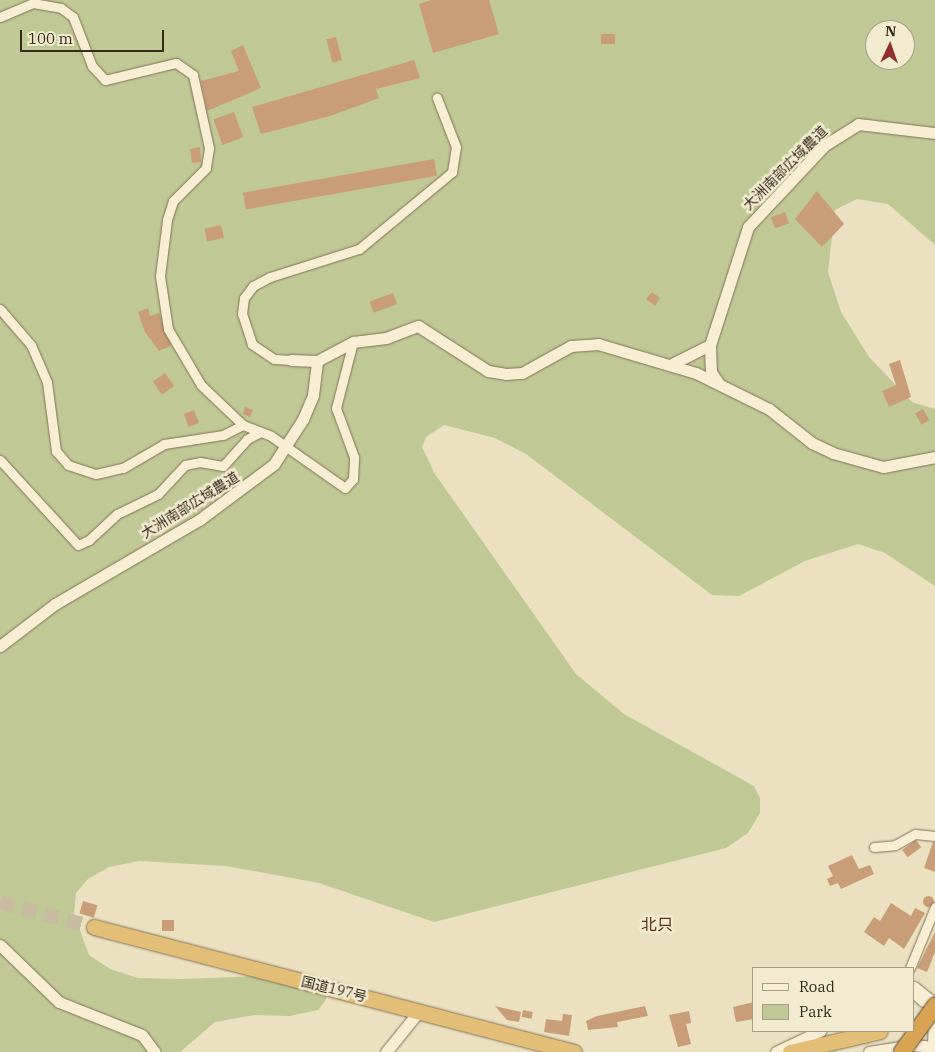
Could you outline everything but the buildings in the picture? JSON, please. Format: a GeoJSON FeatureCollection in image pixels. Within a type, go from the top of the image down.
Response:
{"type":"FeatureCollection","features":[{"type":"Feature","properties":{"kind":"highway","name":"国道197号"},"geometry":{"type":"LineString","coordinates":[[94,927],[420,1010],[514,1039],[574,1052]]}},
{"type":"Feature","properties":{"kind":"highway"},"geometry":{"type":"LineString","coordinates":[[915,1017],[931,1007]]}},
{"type":"Feature","properties":{"kind":"highway"},"geometry":{"type":"LineString","coordinates":[[915,1032],[931,1007]]}},
{"type":"Feature","properties":{"kind":"highway"},"geometry":{"type":"LineString","coordinates":[[790,1052],[876,1032]]}},
{"type":"Feature","properties":{"kind":"highway"},"geometry":{"type":"LineString","coordinates":[[902,1052],[915,1032]]}},
{"type":"Feature","properties":{"kind":"street"},"geometry":{"type":"LineString","coordinates":[[0,17],[33,2],[61,8],[73,17],[92,66],[105,80],[176,63],[192,75],[209,148],[206,168],[173,202],[167,220],[161,302],[179,353],[201,385],[243,425],[288,449],[334,484],[345,488],[353,479],[354,457],[336,408],[353,342]]}},
{"type":"Feature","properties":{"kind":"street"},"geometry":{"type":"LineString","coordinates":[[436,98],[456,147],[452,172],[359,249],[270,277],[253,286],[244,298],[242,314],[252,344],[274,359],[317,360],[353,342],[386,338],[418,326],[475,364],[506,374],[522,373],[570,346],[586,343],[672,364],[769,409],[812,443],[833,453],[883,467],[935,458]]}},
{"type":"Feature","properties":{"kind":"street","name":"大洲南部広域農道"},"geometry":{"type":"LineString","coordinates":[[720,386],[711,372],[710,345],[748,227],[825,145],[858,124],[935,133]]}},
{"type":"Feature","properties":{"kind":"street"},"geometry":{"type":"LineString","coordinates":[[0,309],[31,345],[44,375],[56,451],[68,465],[96,474],[123,468],[164,444],[222,435],[243,425]]}},
{"type":"Feature","properties":{"kind":"street"},"geometry":{"type":"LineString","coordinates":[[672,364],[710,345]]}},
{"type":"Feature","properties":{"kind":"street","name":"大洲南部広域農道"},"geometry":{"type":"LineString","coordinates":[[0,646],[54,604],[199,520],[247,487],[288,449],[313,395],[317,360]]}},
{"type":"Feature","properties":{"kind":"street"},"geometry":{"type":"LineString","coordinates":[[0,460],[78,545],[89,540],[117,514],[158,494],[185,465],[200,462],[223,466],[247,439],[259,433]]}},
{"type":"Feature","properties":{"kind":"street"},"geometry":{"type":"LineString","coordinates":[[874,847],[895,845],[916,834],[935,836]]}},
{"type":"Feature","properties":{"kind":"street"},"geometry":{"type":"LineString","coordinates":[[910,967],[935,907]]}},
{"type":"Feature","properties":{"kind":"street"},"geometry":{"type":"LineString","coordinates":[[0,945],[60,1002],[142,1035],[155,1052]]}},
{"type":"Feature","properties":{"kind":"street"},"geometry":{"type":"LineString","coordinates":[[869,1052],[934,1045],[931,1007],[915,988]]}},
{"type":"Feature","properties":{"kind":"street"},"geometry":{"type":"LineString","coordinates":[[915,995],[931,1007]]}},
{"type":"Feature","properties":{"kind":"street"},"geometry":{"type":"LineString","coordinates":[[386,1052],[420,1010]]}},
{"type":"Feature","properties":{"kind":"street"},"geometry":{"type":"LineString","coordinates":[[776,1052],[818,1032]]}},
{"type":"Feature","properties":{"kind":"green space"},"geometry":{"type":"Polygon","coordinates":[[[0,0],[935,0],[935,245],[888,204],[857,199],[835,210],[828,272],[841,312],[869,357],[912,402],[935,409],[935,586],[885,553],[858,544],[805,561],[739,596],[712,595],[526,454],[495,438],[444,425],[426,437],[422,447],[435,474],[576,674],[624,714],[754,786],[760,798],[760,813],[748,833],[726,848],[434,922],[319,883],[226,866],[139,861],[109,867],[88,879],[76,893],[74,914],[89,955],[110,969],[138,978],[179,979],[295,975],[327,995],[318,1010],[290,1016],[254,1015],[215,1022],[180,1052],[0,1052],[0,0]]]}},
{"type":"Feature","properties":{"kind":"tunnel"},"geometry":{"type":"LineString","coordinates":[[0,902],[94,927]]}},
{"type":"Feature","properties":{"kind":"district","name":"北只"},"geometry":{"type":"Point","coordinates":[657,924]}}]}
